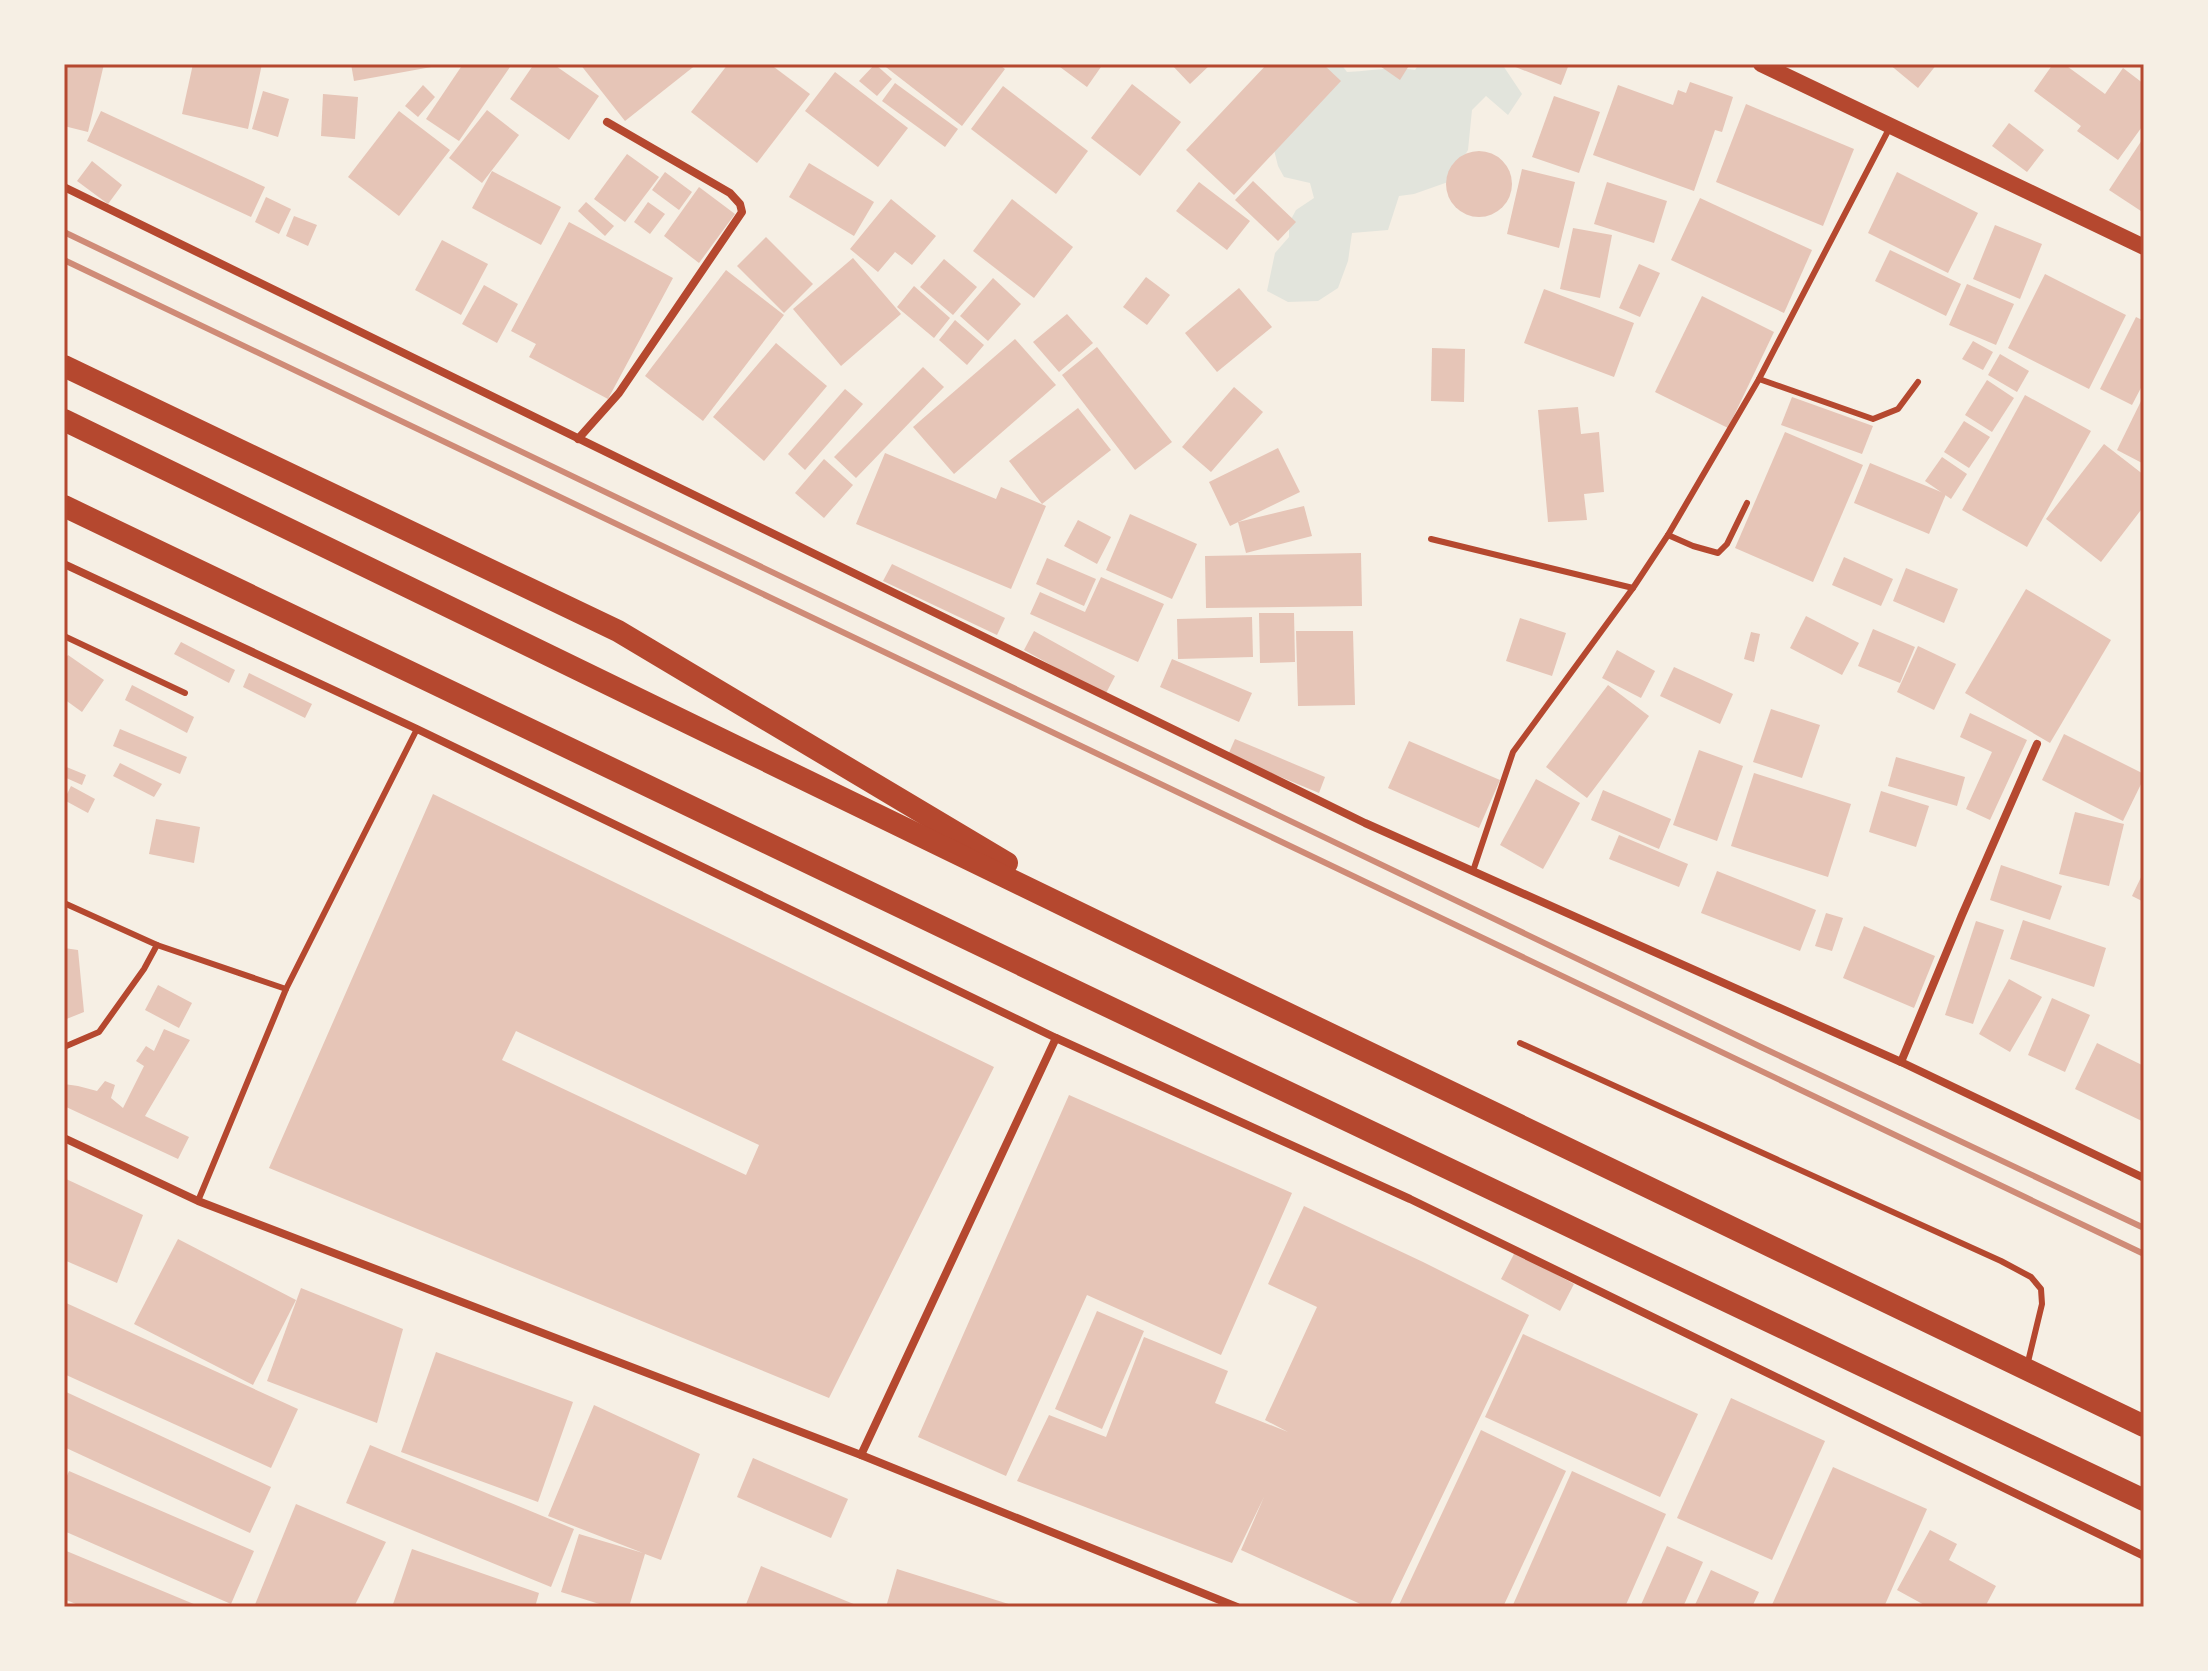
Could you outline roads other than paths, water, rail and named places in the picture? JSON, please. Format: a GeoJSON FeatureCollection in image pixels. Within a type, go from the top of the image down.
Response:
{"type":"FeatureCollection","features":[{"type":"Feature","properties":{"kind":"highway"},"geometry":{"type":"LineString","coordinates":[[64,366],[618,631],[1135,940]]}},
{"type":"Feature","properties":{"kind":"highway"},"geometry":{"type":"LineString","coordinates":[[64,420],[2144,1426]]}},
{"type":"Feature","properties":{"kind":"highway"},"geometry":{"type":"LineString","coordinates":[[64,506],[2144,1500]]}},
{"type":"Feature","properties":{"kind":"main road"},"geometry":{"type":"LineString","coordinates":[[1761,64],[2144,247]]}},
{"type":"Feature","properties":{"kind":"street"},"geometry":{"type":"LineString","coordinates":[[578,439],[619,393],[742,212],[740,204],[730,193],[607,122]]}},
{"type":"Feature","properties":{"kind":"street"},"geometry":{"type":"LineString","coordinates":[[64,187],[1365,823],[1901,1062],[2144,1178]]}},
{"type":"Feature","properties":{"kind":"street"},"geometry":{"type":"LineString","coordinates":[[64,564],[417,729],[1056,1038],[1410,1199],[2144,1556]]}},
{"type":"Feature","properties":{"kind":"street"},"geometry":{"type":"LineString","coordinates":[[1901,1062],[2037,744]]}},
{"type":"Feature","properties":{"kind":"street"},"geometry":{"type":"LineString","coordinates":[[861,1455],[1056,1038]]}},
{"type":"Feature","properties":{"kind":"street"},"geometry":{"type":"LineString","coordinates":[[64,1138],[198,1201],[861,1455],[1237,1607]]}},
{"type":"Feature","properties":{"kind":"lane"},"geometry":{"type":"LineString","coordinates":[[1473,871],[1513,752],[1668,535],[1759,379],[1890,127]]}},
{"type":"Feature","properties":{"kind":"lane"},"geometry":{"type":"LineString","coordinates":[[1759,379],[1873,419],[1898,409],[1918,382]]}},
{"type":"Feature","properties":{"kind":"lane"},"geometry":{"type":"LineString","coordinates":[[1668,535],[1718,553],[1727,544],[1747,503]]}},
{"type":"Feature","properties":{"kind":"lane"},"geometry":{"type":"LineString","coordinates":[[1431,539],[1633,588]]}},
{"type":"Feature","properties":{"kind":"lane"},"geometry":{"type":"LineString","coordinates":[[64,636],[185,693]]}},
{"type":"Feature","properties":{"kind":"lane"},"geometry":{"type":"LineString","coordinates":[[198,1201],[286,989],[417,729]]}},
{"type":"Feature","properties":{"kind":"lane"},"geometry":{"type":"LineString","coordinates":[[64,903],[157,945],[286,989]]}},
{"type":"Feature","properties":{"kind":"lane"},"geometry":{"type":"LineString","coordinates":[[64,1047],[99,1032],[144,969],[157,945]]}},
{"type":"Feature","properties":{"kind":"lane"},"geometry":{"type":"LineString","coordinates":[[1520,1043],[2031,1277],[2041,1289],[2042,1304],[2026,1369]]}},
{"type":"Feature","properties":{"kind":"railway"},"geometry":{"type":"LineString","coordinates":[[64,232],[2144,1228]]}},
{"type":"Feature","properties":{"kind":"railway"},"geometry":{"type":"LineString","coordinates":[[64,260],[2144,1254]]}}]}
